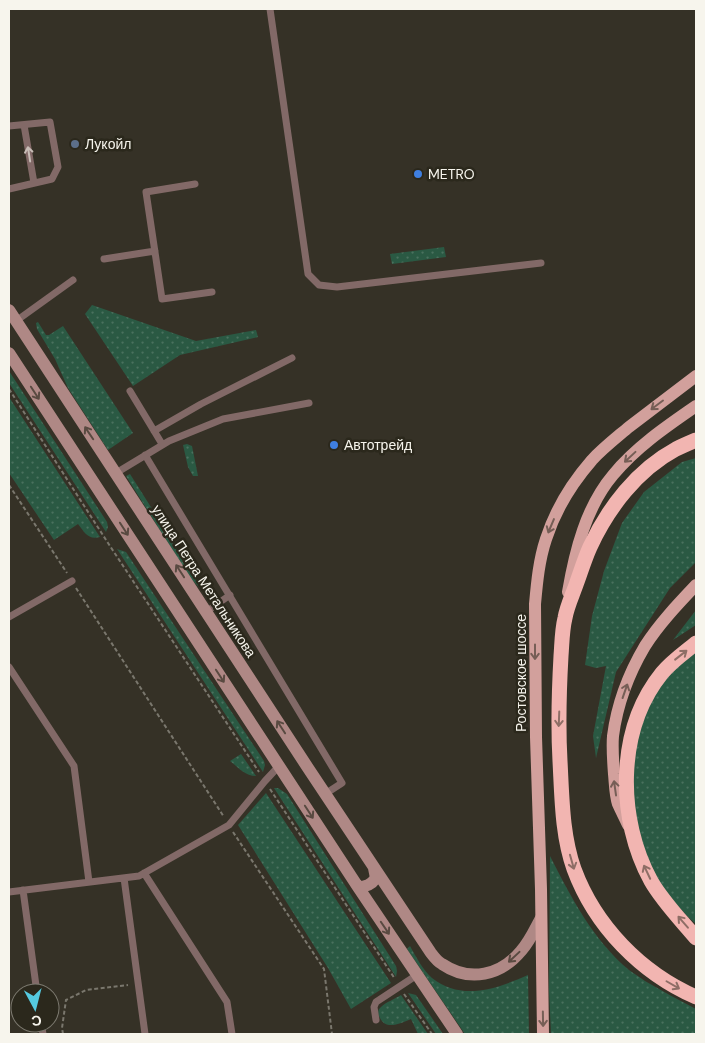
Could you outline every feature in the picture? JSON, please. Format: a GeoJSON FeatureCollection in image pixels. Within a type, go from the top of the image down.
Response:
{"type":"FeatureCollection","features":[{"type":"Feature","properties":{"kind":"highway"},"geometry":{"type":"LineString","coordinates":[[696,440],[675,449],[636,479],[604,521],[589,548],[564,618],[558,731],[566,841],[574,870],[585,892],[598,914],[618,941],[632,955],[651,972],[696,997]]}},
{"type":"Feature","properties":{"kind":"highway"},"geometry":{"type":"LineString","coordinates":[[696,643],[672,662],[651,689],[631,736],[626,772],[632,833],[641,858],[652,882],[696,938]]}},
{"type":"Feature","properties":{"kind":"main road","name":"улица Петра Метальникова"},"geometry":{"type":"LineString","coordinates":[[9,310],[431,954],[440,964],[460,973],[470,975],[496,971],[509,963],[520,952],[530,940],[542,918]]}},
{"type":"Feature","properties":{"kind":"main road"},"geometry":{"type":"LineString","coordinates":[[9,353],[358,887],[457,1034]]}},
{"type":"Feature","properties":{"kind":"main road","name":"Ростовское шоссе"},"geometry":{"type":"LineString","coordinates":[[543,1034],[542,918],[536,746],[535,604],[536,586],[542,555],[553,520],[567,494],[592,461],[638,420],[696,376]]}},
{"type":"Feature","properties":{"kind":"main road"},"geometry":{"type":"LineString","coordinates":[[564,618],[576,551],[598,498],[612,476],[644,444],[696,406]]}},
{"type":"Feature","properties":{"kind":"main road"},"geometry":{"type":"LineString","coordinates":[[632,833],[618,803],[615,784],[613,746],[615,722],[627,684],[645,646],[659,626],[696,585]]}},
{"type":"Feature","properties":{"kind":"main road"},"geometry":{"type":"LineString","coordinates":[[358,887],[374,881],[376,878],[374,868]]}},
{"type":"Feature","properties":{"kind":"lane"},"geometry":{"type":"LineString","coordinates":[[270,9],[308,274],[319,285],[337,287],[541,263]]}},
{"type":"Feature","properties":{"kind":"lane"},"geometry":{"type":"LineString","coordinates":[[9,126],[50,122],[58,167],[52,179],[9,189]]}},
{"type":"Feature","properties":{"kind":"lane"},"geometry":{"type":"LineString","coordinates":[[24,125],[34,183]]}},
{"type":"Feature","properties":{"kind":"lane"},"geometry":{"type":"LineString","coordinates":[[195,184],[146,192],[154,250],[162,299],[212,292]]}},
{"type":"Feature","properties":{"kind":"lane"},"geometry":{"type":"LineString","coordinates":[[104,259],[154,250]]}},
{"type":"Feature","properties":{"kind":"lane"},"geometry":{"type":"LineString","coordinates":[[16,321],[73,280]]}},
{"type":"Feature","properties":{"kind":"lane"},"geometry":{"type":"LineString","coordinates":[[154,431],[201,404],[292,358]]}},
{"type":"Feature","properties":{"kind":"lane"},"geometry":{"type":"LineString","coordinates":[[130,391],[162,444]]}},
{"type":"Feature","properties":{"kind":"lane"},"geometry":{"type":"LineString","coordinates":[[116,473],[162,444],[223,419],[309,403]]}},
{"type":"Feature","properties":{"kind":"lane"},"geometry":{"type":"LineString","coordinates":[[145,455],[342,783],[325,794]]}},
{"type":"Feature","properties":{"kind":"lane"},"geometry":{"type":"LineString","coordinates":[[9,616],[72,581]]}},
{"type":"Feature","properties":{"kind":"lane"},"geometry":{"type":"LineString","coordinates":[[206,612],[230,595]]}},
{"type":"Feature","properties":{"kind":"lane"},"geometry":{"type":"LineString","coordinates":[[9,667],[74,766],[89,882]]}},
{"type":"Feature","properties":{"kind":"lane"},"geometry":{"type":"LineString","coordinates":[[9,892],[138,876],[229,825],[279,766]]}},
{"type":"Feature","properties":{"kind":"lane"},"geometry":{"type":"LineString","coordinates":[[144,873],[228,1002],[232,1034]]}},
{"type":"Feature","properties":{"kind":"lane"},"geometry":{"type":"LineString","coordinates":[[124,878],[145,1034]]}},
{"type":"Feature","properties":{"kind":"lane"},"geometry":{"type":"LineString","coordinates":[[23,890],[36,983]]}},
{"type":"Feature","properties":{"kind":"lane"},"geometry":{"type":"LineString","coordinates":[[376,1020],[374,1007],[376,1002],[417,975]]}},
{"type":"Feature","properties":{"kind":"path"},"geometry":{"type":"LineString","coordinates":[[9,389],[108,543],[432,1034]]}},
{"type":"Feature","properties":{"kind":"path"},"geometry":{"type":"LineString","coordinates":[[9,485],[324,969],[332,1034]]}},
{"type":"Feature","properties":{"kind":"path"},"geometry":{"type":"LineString","coordinates":[[63,1034],[62,1028],[66,1000],[86,990],[138,983]]}},
{"type":"Feature","properties":{"kind":"green space"},"geometry":{"type":"Polygon","coordinates":[[[444,247],[446,257],[392,264],[390,254],[444,247]]]}},
{"type":"Feature","properties":{"kind":"green space"},"geometry":{"type":"Polygon","coordinates":[[[92,305],[196,341],[256,330],[258,337],[180,355],[133,386],[85,314],[92,305]]]}},
{"type":"Feature","properties":{"kind":"green space"},"geometry":{"type":"Polygon","coordinates":[[[38,322],[46,335],[63,326],[133,433],[108,450],[68,388],[55,359],[37,329],[36,323],[38,322]]]}},
{"type":"Feature","properties":{"kind":"green space"},"geometry":{"type":"Polygon","coordinates":[[[9,371],[107,522],[106,532],[9,383],[9,371]]]}},
{"type":"Feature","properties":{"kind":"green space"},"geometry":{"type":"Polygon","coordinates":[[[9,397],[100,537],[90,537],[78,524],[54,540],[9,473],[9,397]]]}},
{"type":"Feature","properties":{"kind":"green space"},"geometry":{"type":"Polygon","coordinates":[[[183,445],[192,446],[198,476],[193,476],[188,467],[183,445]]]}},
{"type":"Feature","properties":{"kind":"green space"},"geometry":{"type":"Polygon","coordinates":[[[696,458],[696,562],[670,588],[616,672],[596,758],[593,736],[606,666],[596,668],[585,665],[592,616],[604,571],[622,523],[644,492],[682,462],[696,458]]]}},
{"type":"Feature","properties":{"kind":"green space"},"geometry":{"type":"Polygon","coordinates":[[[130,474],[206,594],[190,578],[126,476],[130,474]]]}},
{"type":"Feature","properties":{"kind":"green space"},"geometry":{"type":"Polygon","coordinates":[[[117,549],[126,552],[264,761],[263,772],[117,549]]]}},
{"type":"Feature","properties":{"kind":"green space"},"geometry":{"type":"Polygon","coordinates":[[[696,610],[696,625],[673,640],[696,610]]]}},
{"type":"Feature","properties":{"kind":"green space"},"geometry":{"type":"Polygon","coordinates":[[[696,647],[696,924],[671,898],[656,877],[644,851],[634,822],[628,770],[644,707],[680,658],[696,647]]]}},
{"type":"Feature","properties":{"kind":"green space"},"geometry":{"type":"Polygon","coordinates":[[[241,754],[256,776],[245,773],[230,761],[241,754]]]}},
{"type":"Feature","properties":{"kind":"green space"},"geometry":{"type":"Polygon","coordinates":[[[274,788],[278,788],[287,794],[396,966],[396,977],[274,788]]]}},
{"type":"Feature","properties":{"kind":"green space"},"geometry":{"type":"Polygon","coordinates":[[[266,793],[391,983],[351,1009],[328,968],[238,825],[266,793]]]}},
{"type":"Feature","properties":{"kind":"green space"},"geometry":{"type":"Polygon","coordinates":[[[550,856],[584,917],[616,958],[645,981],[696,1009],[696,1034],[551,1034],[549,991],[550,856]]]}},
{"type":"Feature","properties":{"kind":"green space"},"geometry":{"type":"Polygon","coordinates":[[[410,946],[432,978],[455,989],[468,991],[492,988],[528,975],[529,1034],[465,1034],[407,949],[410,946]]]}},
{"type":"Feature","properties":{"kind":"green space"},"geometry":{"type":"Polygon","coordinates":[[[408,993],[416,995],[443,1034],[436,1034],[408,993]]]}},
{"type":"Feature","properties":{"kind":"green space"},"geometry":{"type":"Polygon","coordinates":[[[401,995],[428,1034],[418,1034],[411,1019],[390,1025],[383,1022],[380,1018],[378,1011],[380,1008],[401,995]]]}},
{"type":"Feature","properties":{"kind":"place","name":"Лукойл"},"geometry":{"type":"Point","coordinates":[75,144]}},
{"type":"Feature","properties":{"kind":"place","name":"METRO"},"geometry":{"type":"Point","coordinates":[418,174]}},
{"type":"Feature","properties":{"kind":"place","name":"Автотрейд"},"geometry":{"type":"Point","coordinates":[334,445]}}]}
